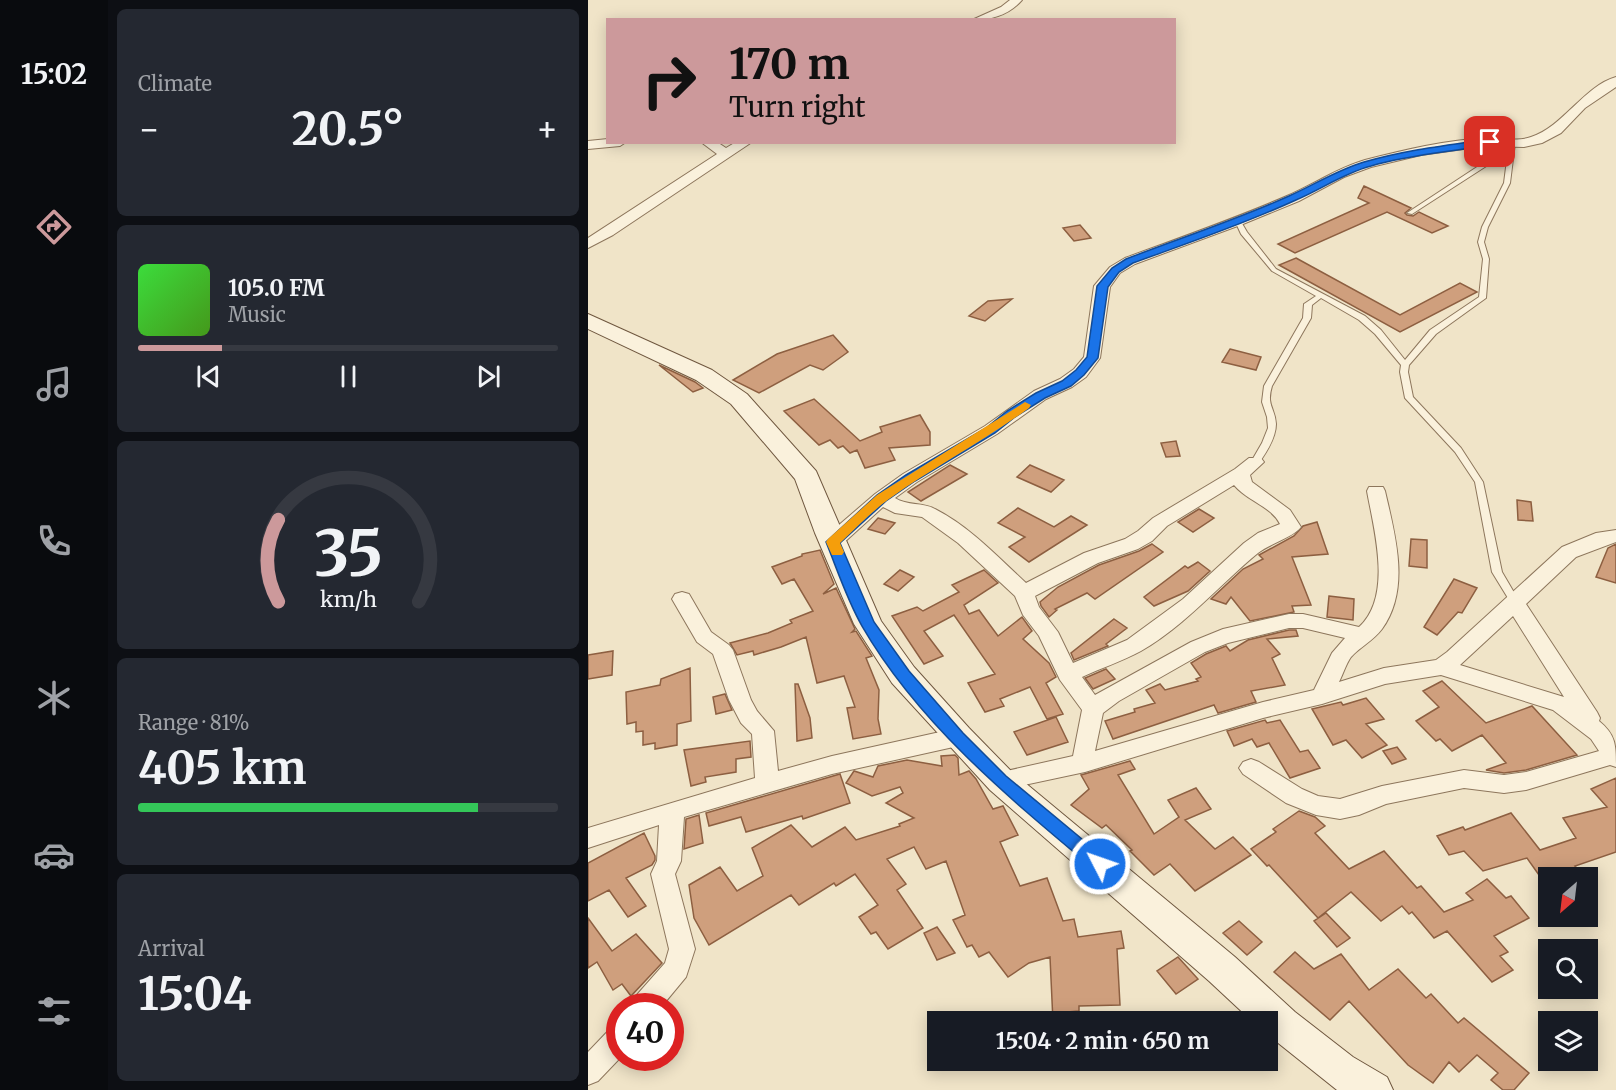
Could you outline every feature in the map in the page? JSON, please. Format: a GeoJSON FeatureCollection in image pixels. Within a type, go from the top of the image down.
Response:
{"type":"FeatureCollection","features":[{"type":"Feature","properties":{"kind":"street"},"geometry":{"type":"LineString","coordinates":[[982,18],[1005,9],[1017,0]]}},
{"type":"Feature","properties":{"kind":"street"},"geometry":{"type":"LineString","coordinates":[[832,542],[882,498],[920,472],[991,430],[1040,395],[1066,383],[1080,373],[1092,358],[1102,286],[1115,270],[1139,256],[1294,198],[1339,174],[1367,164],[1421,151],[1485,142],[1511,145],[1551,134],[1563,125],[1581,105],[1616,81]]}},
{"type":"Feature","properties":{"kind":"street"},"geometry":{"type":"LineString","coordinates":[[588,145],[606,143]]}},
{"type":"Feature","properties":{"kind":"street"},"geometry":{"type":"LineString","coordinates":[[710,144],[727,154]]}},
{"type":"Feature","properties":{"kind":"street"},"geometry":{"type":"LineString","coordinates":[[588,244],[743,144]]}},
{"type":"Feature","properties":{"kind":"street"},"geometry":{"type":"LineString","coordinates":[[588,321],[704,375],[739,399],[807,477],[832,542],[868,624],[903,675],[958,737],[1001,781],[1222,969],[1282,1024],[1339,1070],[1373,1090]]}},
{"type":"Feature","properties":{"kind":"street"},"geometry":{"type":"LineString","coordinates":[[1024,593],[1091,558],[1114,548],[1131,544],[1160,522],[1248,468]]}},
{"type":"Feature","properties":{"kind":"street"},"geometry":{"type":"LineString","coordinates":[[1068,674],[1097,663],[1150,634],[1216,581],[1251,548],[1265,538],[1291,527],[1290,522],[1281,512],[1245,487],[1248,468]]}},
{"type":"Feature","properties":{"kind":"street"},"geometry":{"type":"LineString","coordinates":[[1322,696],[1342,654],[1378,617],[1387,594],[1390,574],[1383,520],[1376,491]]}},
{"type":"Feature","properties":{"kind":"street"},"geometry":{"type":"LineString","coordinates":[[882,498],[895,507],[927,512],[965,538],[1024,593],[1030,610],[1048,632],[1068,674],[1093,709]]}},
{"type":"Feature","properties":{"kind":"street"},"geometry":{"type":"LineString","coordinates":[[1441,667],[1455,658],[1569,552],[1603,538],[1616,536]]}},
{"type":"Feature","properties":{"kind":"street"},"geometry":{"type":"LineString","coordinates":[[681,599],[704,637],[722,650],[740,700],[749,717],[763,731],[767,784]]}},
{"type":"Feature","properties":{"kind":"street"},"geometry":{"type":"LineString","coordinates":[[1514,601],[1611,746]]}},
{"type":"Feature","properties":{"kind":"street"},"geometry":{"type":"LineString","coordinates":[[1085,764],[1084,751],[1093,709],[1111,695],[1198,647],[1223,637],[1288,621],[1303,621],[1362,634]]}},
{"type":"Feature","properties":{"kind":"street"},"geometry":{"type":"LineString","coordinates":[[1001,781],[1085,764],[1263,710],[1322,696],[1384,675],[1441,667],[1551,700],[1568,708],[1611,746]]}},
{"type":"Feature","properties":{"kind":"street"},"geometry":{"type":"LineString","coordinates":[[588,838],[831,765],[958,737]]}},
{"type":"Feature","properties":{"kind":"street"},"geometry":{"type":"LineString","coordinates":[[1251,768],[1294,796],[1340,809],[1359,806],[1382,795],[1464,778],[1503,784],[1557,773],[1611,746]]}},
{"type":"Feature","properties":{"kind":"street"},"geometry":{"type":"LineString","coordinates":[[656,993],[677,969],[682,949],[663,874],[669,861],[672,811]]}},
{"type":"Feature","properties":{"kind":"street"},"geometry":{"type":"LineString","coordinates":[[588,1072],[606,1053]]}},
{"type":"Feature","properties":{"kind":"lane"},"geometry":{"type":"LineString","coordinates":[[1410,213],[1511,145]]}},
{"type":"Feature","properties":{"kind":"lane"},"geometry":{"type":"LineString","coordinates":[[1405,364],[1433,332],[1482,298],[1486,260],[1481,242],[1485,227],[1508,183],[1511,145]]}},
{"type":"Feature","properties":{"kind":"lane"},"geometry":{"type":"LineString","coordinates":[[1238,220],[1242,234],[1260,253],[1263,261],[1274,270],[1362,318],[1378,332],[1405,364],[1409,398],[1458,450],[1479,482],[1497,572],[1514,601]]}},
{"type":"Feature","properties":{"kind":"lane"},"geometry":{"type":"LineString","coordinates":[[1248,468],[1268,440],[1272,423],[1266,408],[1265,396],[1268,386],[1307,318],[1308,304],[1321,295]]}},
{"type":"Feature","properties":{"kind":"building"},"geometry":{"type":"Polygon","coordinates":[[[1364,186],[1411,208],[1405,213],[1407,215],[1413,216],[1419,212],[1448,226],[1432,233],[1387,212],[1295,253],[1278,244],[1369,203],[1358,198],[1364,186]]]}},
{"type":"Feature","properties":{"kind":"building"},"geometry":{"type":"Polygon","coordinates":[[[1080,225],[1091,238],[1074,241],[1063,228],[1080,225]]]}},
{"type":"Feature","properties":{"kind":"building"},"geometry":{"type":"Polygon","coordinates":[[[1296,258],[1400,315],[1460,283],[1477,292],[1400,332],[1279,265],[1296,258]]]}},
{"type":"Feature","properties":{"kind":"building"},"geometry":{"type":"Polygon","coordinates":[[[1012,299],[985,321],[969,316],[988,301],[1012,299]]]}},
{"type":"Feature","properties":{"kind":"building"},"geometry":{"type":"Polygon","coordinates":[[[833,335],[848,352],[823,370],[810,365],[759,393],[733,380],[777,354],[833,335]]]}},
{"type":"Feature","properties":{"kind":"building"},"geometry":{"type":"Polygon","coordinates":[[[1230,349],[1261,357],[1256,370],[1222,362],[1230,349]]]}},
{"type":"Feature","properties":{"kind":"building"},"geometry":{"type":"Polygon","coordinates":[[[659,365],[695,382],[703,388],[693,392],[659,365]]]}},
{"type":"Feature","properties":{"kind":"building"},"geometry":{"type":"Polygon","coordinates":[[[814,399],[860,441],[882,432],[880,427],[920,415],[930,432],[930,445],[889,448],[895,460],[865,468],[857,450],[850,453],[843,446],[838,448],[830,440],[819,445],[784,411],[814,399]]]}},
{"type":"Feature","properties":{"kind":"building"},"geometry":{"type":"Polygon","coordinates":[[[1176,441],[1180,456],[1166,457],[1161,443],[1176,441]]]}},
{"type":"Feature","properties":{"kind":"building"},"geometry":{"type":"Polygon","coordinates":[[[950,465],[967,474],[921,501],[908,492],[950,465]]]}},
{"type":"Feature","properties":{"kind":"building"},"geometry":{"type":"Polygon","coordinates":[[[1030,465],[1064,480],[1051,492],[1017,477],[1030,465]]]}},
{"type":"Feature","properties":{"kind":"building"},"geometry":{"type":"Polygon","coordinates":[[[1517,500],[1531,502],[1533,521],[1518,520],[1517,500]]]}},
{"type":"Feature","properties":{"kind":"building"},"geometry":{"type":"Polygon","coordinates":[[[1018,508],[1054,527],[1071,516],[1087,525],[1029,562],[1009,547],[1025,537],[998,523],[1018,508]]]}},
{"type":"Feature","properties":{"kind":"building"},"geometry":{"type":"Polygon","coordinates":[[[1199,509],[1214,518],[1193,532],[1178,522],[1199,509]]]}},
{"type":"Feature","properties":{"kind":"building"},"geometry":{"type":"Polygon","coordinates":[[[878,518],[895,523],[885,534],[868,529],[878,518]]]}},
{"type":"Feature","properties":{"kind":"building"},"geometry":{"type":"Polygon","coordinates":[[[1317,522],[1328,554],[1292,557],[1311,605],[1292,606],[1294,612],[1250,621],[1231,597],[1226,604],[1211,599],[1243,569],[1263,559],[1259,555],[1294,536],[1303,526],[1317,522]]]}},
{"type":"Feature","properties":{"kind":"building"},"geometry":{"type":"Polygon","coordinates":[[[1411,539],[1427,540],[1427,568],[1409,566],[1411,539]]]}},
{"type":"Feature","properties":{"kind":"building"},"geometry":{"type":"Polygon","coordinates":[[[1152,544],[1163,552],[1095,599],[1087,593],[1055,609],[1057,610],[1049,617],[1041,606],[1040,602],[1058,587],[1099,565],[1152,544]]]}},
{"type":"Feature","properties":{"kind":"building"},"geometry":{"type":"Polygon","coordinates":[[[1616,544],[1616,583],[1596,577],[1608,548],[1616,544]]]}},
{"type":"Feature","properties":{"kind":"building"},"geometry":{"type":"Polygon","coordinates":[[[820,550],[834,584],[823,594],[836,588],[855,629],[852,632],[856,631],[872,656],[866,658],[879,690],[878,719],[881,734],[853,739],[847,708],[855,707],[844,676],[817,683],[806,637],[754,655],[753,651],[737,655],[730,643],[768,633],[792,623],[790,620],[813,611],[794,579],[782,584],[772,567],[802,556],[802,554],[820,550]]]}},
{"type":"Feature","properties":{"kind":"building"},"geometry":{"type":"Polygon","coordinates":[[[1198,562],[1210,571],[1188,591],[1154,606],[1144,597],[1185,566],[1188,568],[1198,562]]]}},
{"type":"Feature","properties":{"kind":"building"},"geometry":{"type":"Polygon","coordinates":[[[900,570],[914,577],[898,591],[884,584],[900,570]]]}},
{"type":"Feature","properties":{"kind":"building"},"geometry":{"type":"Polygon","coordinates":[[[984,570],[998,583],[964,605],[969,614],[979,610],[998,636],[1022,617],[1032,631],[1023,639],[1049,663],[1056,677],[1046,683],[1063,714],[1047,719],[1030,687],[1000,699],[1004,706],[985,712],[968,683],[995,674],[954,615],[924,631],[943,656],[924,664],[892,616],[917,607],[923,611],[959,592],[952,585],[984,570]]]}},
{"type":"Feature","properties":{"kind":"building"},"geometry":{"type":"Polygon","coordinates":[[[1454,579],[1477,588],[1462,613],[1458,612],[1437,635],[1424,627],[1454,579]]]}},
{"type":"Feature","properties":{"kind":"building"},"geometry":{"type":"Polygon","coordinates":[[[1329,596],[1354,599],[1353,620],[1327,617],[1329,596]]]}},
{"type":"Feature","properties":{"kind":"building"},"geometry":{"type":"Polygon","coordinates":[[[1114,619],[1127,628],[1106,644],[1108,646],[1074,660],[1071,653],[1114,619]]]}},
{"type":"Feature","properties":{"kind":"building"},"geometry":{"type":"Polygon","coordinates":[[[1296,630],[1298,636],[1267,639],[1280,654],[1272,658],[1285,685],[1251,691],[1256,702],[1218,713],[1214,705],[1113,739],[1105,721],[1155,703],[1146,690],[1160,684],[1165,690],[1198,681],[1196,679],[1201,677],[1191,663],[1206,654],[1226,646],[1230,651],[1248,640],[1296,630]]]}},
{"type":"Feature","properties":{"kind":"building"},"geometry":{"type":"Polygon","coordinates":[[[613,651],[612,675],[588,679],[588,655],[613,651]]]}},
{"type":"Feature","properties":{"kind":"building"},"geometry":{"type":"Polygon","coordinates":[[[690,668],[691,721],[677,724],[677,745],[655,749],[655,743],[643,745],[643,731],[636,732],[636,722],[627,724],[626,692],[660,685],[661,679],[690,668]]]}},
{"type":"Feature","properties":{"kind":"building"},"geometry":{"type":"Polygon","coordinates":[[[1106,669],[1115,679],[1093,689],[1085,678],[1106,669]]]}},
{"type":"Feature","properties":{"kind":"building"},"geometry":{"type":"Polygon","coordinates":[[[1442,681],[1486,723],[1532,706],[1577,755],[1526,770],[1504,773],[1486,770],[1506,763],[1482,735],[1452,751],[1440,739],[1436,741],[1416,721],[1439,707],[1423,691],[1442,681]]]}},
{"type":"Feature","properties":{"kind":"building"},"geometry":{"type":"Polygon","coordinates":[[[795,684],[798,684],[810,718],[812,738],[797,741],[795,684]]]}},
{"type":"Feature","properties":{"kind":"building"},"geometry":{"type":"Polygon","coordinates":[[[725,694],[732,710],[716,714],[713,697],[725,694]]]}},
{"type":"Feature","properties":{"kind":"building"},"geometry":{"type":"Polygon","coordinates":[[[1366,698],[1384,719],[1366,724],[1387,745],[1362,758],[1346,740],[1333,745],[1312,709],[1341,702],[1343,705],[1366,698]]]}},
{"type":"Feature","properties":{"kind":"building"},"geometry":{"type":"Polygon","coordinates":[[[1056,717],[1068,742],[1027,755],[1014,732],[1056,717]]]}},
{"type":"Feature","properties":{"kind":"building"},"geometry":{"type":"Polygon","coordinates":[[[1265,720],[1267,723],[1280,720],[1300,752],[1308,750],[1320,768],[1290,778],[1269,743],[1257,747],[1252,739],[1234,746],[1227,731],[1265,720]]]}},
{"type":"Feature","properties":{"kind":"building"},"geometry":{"type":"Polygon","coordinates":[[[750,741],[751,757],[736,759],[736,772],[705,777],[706,782],[691,786],[684,750],[750,741]]]}},
{"type":"Feature","properties":{"kind":"building"},"geometry":{"type":"Polygon","coordinates":[[[1397,747],[1406,759],[1392,764],[1383,751],[1397,747]]]}},
{"type":"Feature","properties":{"kind":"building"},"geometry":{"type":"Polygon","coordinates":[[[955,755],[958,758],[959,775],[969,771],[993,809],[1003,806],[1018,835],[1000,842],[1020,886],[1047,878],[1063,921],[1074,919],[1078,937],[1121,931],[1124,948],[1117,949],[1120,1005],[1079,1006],[1079,1011],[1052,1011],[1050,957],[1029,963],[1008,977],[989,952],[979,957],[972,945],[967,947],[953,920],[965,915],[946,861],[926,869],[914,847],[887,859],[906,884],[897,890],[923,928],[888,949],[876,932],[871,934],[859,917],[878,905],[855,874],[836,886],[834,883],[799,905],[791,895],[709,945],[694,918],[689,885],[720,867],[737,891],[763,876],[752,848],[791,825],[812,847],[845,827],[856,840],[900,826],[899,824],[914,818],[886,803],[903,793],[900,787],[872,796],[846,783],[854,771],[873,777],[878,766],[907,760],[942,766],[941,756],[955,755]]]}},
{"type":"Feature","properties":{"kind":"building"},"geometry":{"type":"Polygon","coordinates":[[[1130,761],[1135,769],[1118,775],[1154,834],[1179,817],[1168,800],[1196,788],[1211,809],[1185,820],[1215,849],[1233,837],[1251,855],[1195,891],[1170,864],[1154,875],[1106,825],[1102,828],[1071,805],[1089,789],[1081,775],[1130,761]]]}},
{"type":"Feature","properties":{"kind":"building"},"geometry":{"type":"Polygon","coordinates":[[[840,774],[850,803],[803,819],[802,816],[746,832],[741,817],[709,826],[706,813],[840,774]]]}},
{"type":"Feature","properties":{"kind":"building"},"geometry":{"type":"Polygon","coordinates":[[[1616,778],[1616,852],[1576,867],[1538,867],[1538,874],[1527,858],[1483,871],[1464,851],[1449,855],[1437,836],[1463,827],[1465,830],[1511,813],[1540,850],[1576,838],[1563,818],[1607,807],[1591,789],[1616,778]]]}},
{"type":"Feature","properties":{"kind":"building"},"geometry":{"type":"Polygon","coordinates":[[[1299,811],[1315,817],[1325,826],[1315,833],[1349,869],[1384,851],[1417,888],[1421,886],[1444,912],[1473,900],[1466,893],[1487,879],[1506,898],[1511,896],[1529,918],[1494,936],[1508,952],[1500,956],[1513,970],[1492,982],[1447,931],[1434,938],[1412,912],[1409,914],[1402,906],[1381,921],[1351,892],[1318,918],[1251,849],[1276,832],[1273,829],[1299,811]]]}},
{"type":"Feature","properties":{"kind":"building"},"geometry":{"type":"Polygon","coordinates":[[[699,815],[703,843],[684,849],[686,819],[699,815]]]}},
{"type":"Feature","properties":{"kind":"building"},"geometry":{"type":"Polygon","coordinates":[[[644,833],[655,860],[652,865],[626,878],[646,906],[628,917],[609,890],[588,901],[588,863],[644,833]]]}},
{"type":"Feature","properties":{"kind":"building"},"geometry":{"type":"Polygon","coordinates":[[[1326,913],[1350,938],[1337,947],[1314,921],[1326,913]]]}},
{"type":"Feature","properties":{"kind":"building"},"geometry":{"type":"Polygon","coordinates":[[[588,918],[612,951],[636,934],[662,963],[634,993],[629,993],[622,984],[613,990],[597,962],[588,968],[588,918]]]}},
{"type":"Feature","properties":{"kind":"building"},"geometry":{"type":"Polygon","coordinates":[[[1239,921],[1262,942],[1247,955],[1223,933],[1239,921]]]}},
{"type":"Feature","properties":{"kind":"building"},"geometry":{"type":"Polygon","coordinates":[[[937,927],[955,953],[937,960],[924,933],[937,927]]]}},
{"type":"Feature","properties":{"kind":"building"},"geometry":{"type":"Polygon","coordinates":[[[1295,952],[1314,969],[1341,954],[1369,990],[1398,969],[1426,998],[1431,994],[1458,1023],[1464,1018],[1529,1073],[1514,1090],[1503,1090],[1491,1080],[1498,1073],[1477,1055],[1459,1072],[1449,1062],[1433,1083],[1408,1065],[1349,1001],[1330,1020],[1274,972],[1295,952]]]}},
{"type":"Feature","properties":{"kind":"building"},"geometry":{"type":"Polygon","coordinates":[[[1178,957],[1198,979],[1176,994],[1157,971],[1178,957]]]}},
{"type":"Feature","properties":{"kind":"slow traffic"},"geometry":{"type":"LineString","coordinates":[[837,552],[832,542],[882,498],[910,478],[991,430],[1025,405]]}},
{"type":"Feature","properties":{"kind":"route"},"geometry":{"type":"LineString","coordinates":[[1100,864],[1001,781],[903,675],[868,624],[832,542],[882,498],[910,478],[991,430],[1040,395],[1066,383],[1080,373],[1092,358],[1102,286],[1115,270],[1139,256],[1162,250],[1294,198],[1339,174],[1367,164],[1421,151],[1490,142]]}}]}
